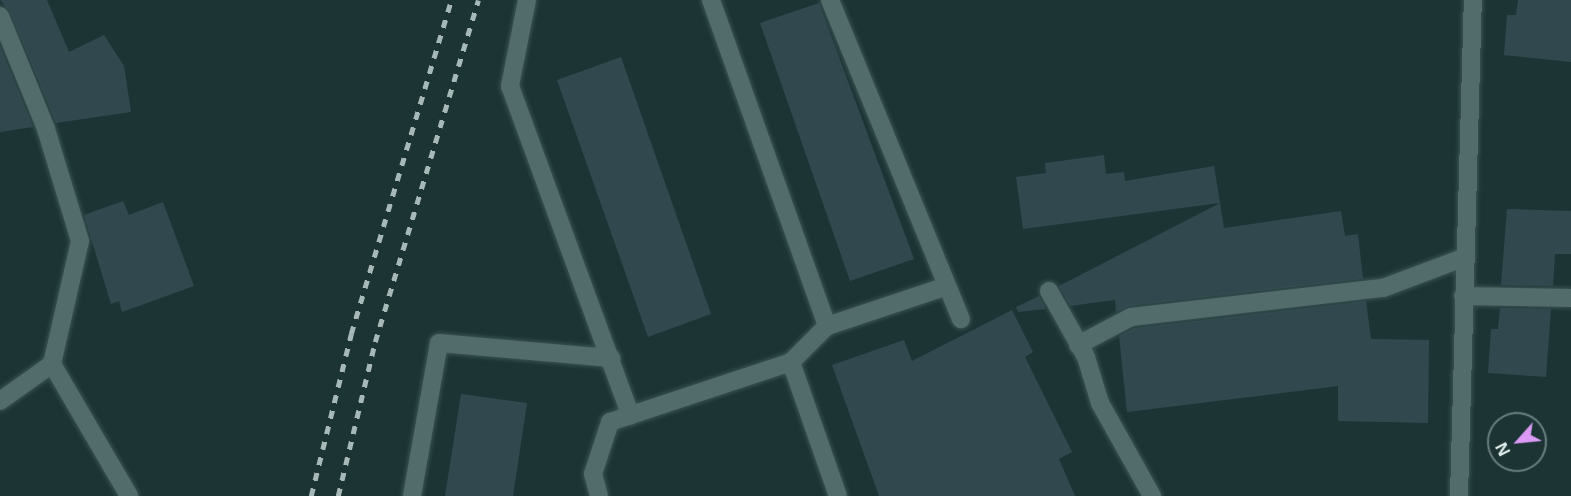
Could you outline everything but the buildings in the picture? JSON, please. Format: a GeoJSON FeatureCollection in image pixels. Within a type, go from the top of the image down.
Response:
{"type":"FeatureCollection","features":[{"type":"Feature","properties":{"kind":"street"},"geometry":{"type":"LineString","coordinates":[[527,0],[510,86],[631,416]]}},
{"type":"Feature","properties":{"kind":"street"},"geometry":{"type":"LineString","coordinates":[[711,0],[827,326]]}},
{"type":"Feature","properties":{"kind":"street"},"geometry":{"type":"LineString","coordinates":[[830,0],[961,319]]}},
{"type":"Feature","properties":{"kind":"street"},"geometry":{"type":"LineString","coordinates":[[1459,496],[1463,258],[1473,0]]}},
{"type":"Feature","properties":{"kind":"street"},"geometry":{"type":"LineString","coordinates":[[0,16],[46,129],[80,241],[51,364],[0,401]]}},
{"type":"Feature","properties":{"kind":"street"},"geometry":{"type":"LineString","coordinates":[[1078,345],[1131,317],[1383,288],[1463,258]]}},
{"type":"Feature","properties":{"kind":"street"},"geometry":{"type":"LineString","coordinates":[[600,496],[593,474],[610,422],[791,362],[827,326],[947,286]]}},
{"type":"Feature","properties":{"kind":"street"},"geometry":{"type":"LineString","coordinates":[[1049,291],[1078,345],[1100,403],[1152,496]]}},
{"type":"Feature","properties":{"kind":"street"},"geometry":{"type":"LineString","coordinates":[[1463,296],[1571,298]]}},
{"type":"Feature","properties":{"kind":"street"},"geometry":{"type":"LineString","coordinates":[[412,496],[439,343],[611,358]]}},
{"type":"Feature","properties":{"kind":"street"},"geometry":{"type":"LineString","coordinates":[[791,362],[838,496]]}},
{"type":"Feature","properties":{"kind":"street"},"geometry":{"type":"LineString","coordinates":[[51,364],[129,496]]}},
{"type":"Feature","properties":{"kind":"railway"},"geometry":{"type":"LineString","coordinates":[[311,496],[351,334],[451,0]]}},
{"type":"Feature","properties":{"kind":"railway"},"geometry":{"type":"LineString","coordinates":[[338,496],[375,342],[478,0]]}}]}
